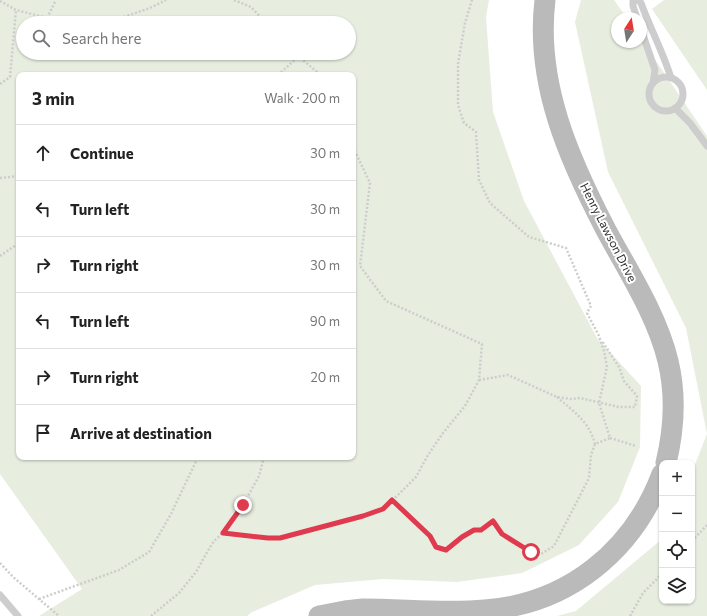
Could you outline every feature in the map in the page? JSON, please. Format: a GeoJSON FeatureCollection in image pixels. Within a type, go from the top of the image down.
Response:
{"type":"FeatureCollection","features":[{"type":"Feature","properties":{"kind":"main road","name":"Henry Lawson Drive"},"geometry":{"type":"LineString","coordinates":[[545,0],[543,19],[545,59],[549,88],[558,122],[573,160],[596,208],[654,321],[668,361],[671,380],[673,414],[672,431],[667,460]]}},
{"type":"Feature","properties":{"kind":"main road"},"geometry":{"type":"LineString","coordinates":[[320,616],[345,611],[363,610],[485,610],[519,605],[550,595],[579,580],[618,548],[640,519],[659,482]]}},
{"type":"Feature","properties":{"kind":"lane"},"geometry":{"type":"LineString","coordinates":[[633,0],[635,12]]}},
{"type":"Feature","properties":{"kind":"lane"},"geometry":{"type":"LineString","coordinates":[[638,0],[641,3],[671,78]]}},
{"type":"Feature","properties":{"kind":"lane"},"geometry":{"type":"LineString","coordinates":[[647,47],[655,70],[650,98],[654,105],[664,110],[675,108],[682,99],[683,92],[680,84],[671,78],[663,77],[653,83]]}},
{"type":"Feature","properties":{"kind":"lane"},"geometry":{"type":"LineString","coordinates":[[675,108],[690,123],[707,146]]}},
{"type":"Feature","properties":{"kind":"lane"},"geometry":{"type":"LineString","coordinates":[[0,595],[18,616]]}},
{"type":"Feature","properties":{"kind":"path"},"geometry":{"type":"LineString","coordinates":[[48,16],[56,0]]}},
{"type":"Feature","properties":{"kind":"path"},"geometry":{"type":"LineString","coordinates":[[127,16],[150,8],[166,0]]}},
{"type":"Feature","properties":{"kind":"path"},"geometry":{"type":"LineString","coordinates":[[234,0],[251,7],[259,16]]}},
{"type":"Feature","properties":{"kind":"path"},"geometry":{"type":"LineString","coordinates":[[472,0],[465,23],[458,64],[458,105],[464,123],[476,132],[479,180],[490,203],[529,237],[566,248],[591,306],[587,313],[618,367],[624,381],[637,396],[635,407],[619,408],[580,398],[572,399],[557,397],[508,375],[479,380]]}},
{"type":"Feature","properties":{"kind":"path"},"geometry":{"type":"LineString","coordinates":[[0,1],[16,10],[39,16]]}},
{"type":"Feature","properties":{"kind":"path"},"geometry":{"type":"LineString","coordinates":[[0,84],[10,77],[16,10]]}},
{"type":"Feature","properties":{"kind":"path"},"geometry":{"type":"LineString","coordinates":[[281,72],[295,60]]}},
{"type":"Feature","properties":{"kind":"path"},"geometry":{"type":"LineString","coordinates":[[302,60],[317,72]]}},
{"type":"Feature","properties":{"kind":"path"},"geometry":{"type":"LineString","coordinates":[[223,533],[280,538],[363,516],[383,509],[416,477],[428,455],[443,433],[465,406],[479,380],[482,344],[386,301],[360,266],[370,184],[356,154]]}},
{"type":"Feature","properties":{"kind":"path"},"geometry":{"type":"LineString","coordinates":[[0,178],[16,176]]}},
{"type":"Feature","properties":{"kind":"path"},"geometry":{"type":"LineString","coordinates":[[0,256],[16,245]]}},
{"type":"Feature","properties":{"kind":"path"},"geometry":{"type":"LineString","coordinates":[[599,336],[607,367],[599,403],[610,438]]}},
{"type":"Feature","properties":{"kind":"path"},"geometry":{"type":"LineString","coordinates":[[392,500],[430,536],[436,547],[446,550],[462,537],[474,530],[481,530],[493,521],[502,534],[531,552],[541,554],[554,546],[589,478],[591,455],[595,444],[593,436],[584,421],[557,397]]}},
{"type":"Feature","properties":{"kind":"path"},"geometry":{"type":"LineString","coordinates":[[595,444],[610,438],[636,446]]}},
{"type":"Feature","properties":{"kind":"path"},"geometry":{"type":"LineString","coordinates":[[39,599],[119,570],[149,552],[171,514],[197,460]]}},
{"type":"Feature","properties":{"kind":"path"},"geometry":{"type":"LineString","coordinates":[[151,616],[179,593],[196,572],[214,541],[223,533],[243,505],[259,476],[263,460]]}},
{"type":"Feature","properties":{"kind":"path"},"geometry":{"type":"LineString","coordinates":[[695,538],[707,525]]}},
{"type":"Feature","properties":{"kind":"path"},"geometry":{"type":"LineString","coordinates":[[0,563],[59,616]]}},
{"type":"Feature","properties":{"kind":"path"},"geometry":{"type":"LineString","coordinates":[[630,616],[643,593],[659,576]]}},
{"type":"Feature","properties":{"kind":"shaded area"},"geometry":{"type":"Polygon","coordinates":[[[0,0],[489,0],[486,17],[493,112],[524,201],[597,338],[641,386],[640,447],[618,502],[579,545],[522,573],[457,582],[383,579],[315,585],[252,612],[247,616],[39,616],[82,589],[0,474],[0,0]]]}},
{"type":"Feature","properties":{"kind":"shaded area"},"geometry":{"type":"Polygon","coordinates":[[[581,0],[614,0],[623,12],[611,12],[611,48],[647,48],[707,136],[707,434],[686,328],[608,172],[575,22],[581,0]]]}},
{"type":"Feature","properties":{"kind":"shaded area"},"geometry":{"type":"Polygon","coordinates":[[[664,0],[707,0],[707,90],[652,9],[664,0]]]}},
{"type":"Feature","properties":{"kind":"shaded area"},"geometry":{"type":"Polygon","coordinates":[[[707,434],[707,616],[557,616],[576,611],[659,542],[659,604],[695,604],[695,464],[707,434]]]}},
{"type":"Feature","properties":{"kind":"route"},"geometry":{"type":"LineString","coordinates":[[243,505],[223,533],[280,538],[363,516],[383,509],[392,500],[430,536],[436,547],[446,550],[462,537],[474,530],[481,530],[493,521],[502,534],[531,552]]}}]}
